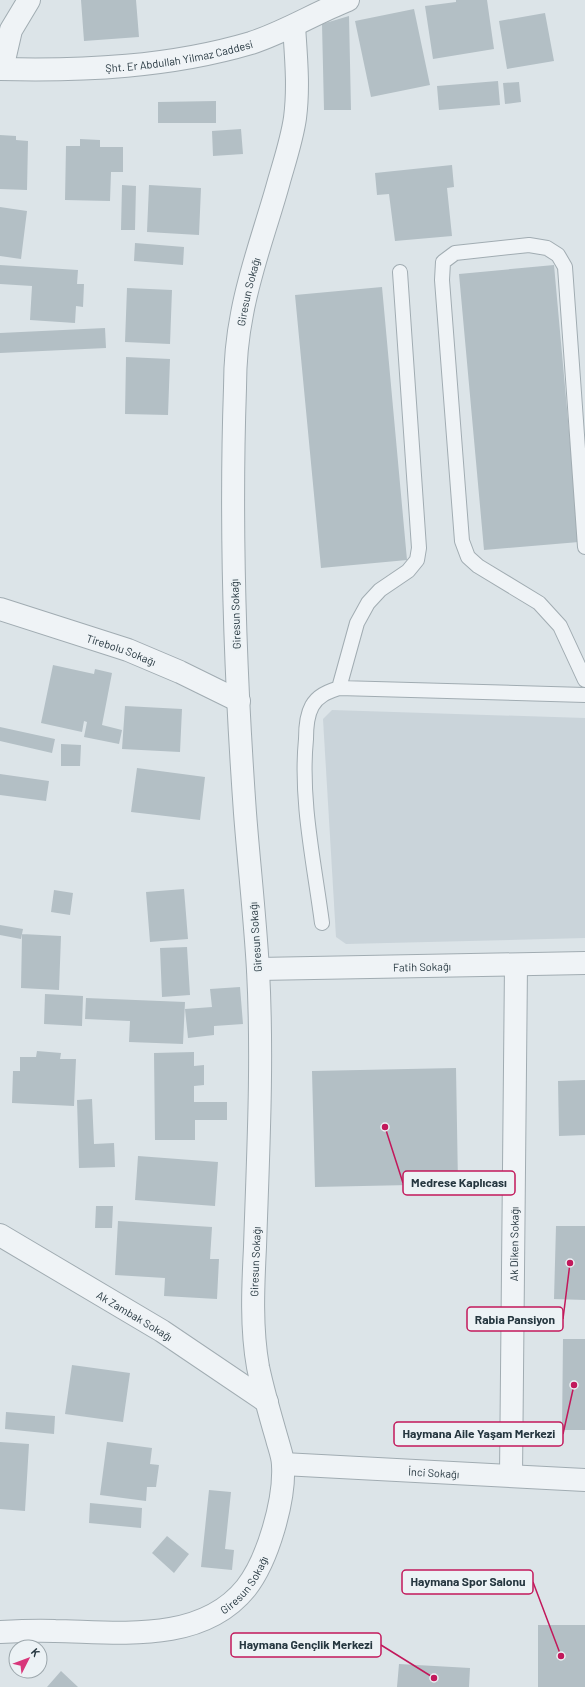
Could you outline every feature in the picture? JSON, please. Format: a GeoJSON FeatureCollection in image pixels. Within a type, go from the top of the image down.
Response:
{"type":"FeatureCollection","features":[{"type":"Feature","properties":{"kind":"street"},"geometry":{"type":"LineString","coordinates":[[1,69],[11,30],[15,0]]}},
{"type":"Feature","properties":{"kind":"street"},"geometry":{"type":"LineString","coordinates":[[11,30],[29,0]]}},
{"type":"Feature","properties":{"kind":"street","name":"Şht. Er Abdullah Yilmaz Caddesi"},"geometry":{"type":"LineString","coordinates":[[1,69],[97,69],[145,64],[208,53],[251,42],[294,26],[348,0]]}},
{"type":"Feature","properties":{"kind":"street","name":"Giresun Sokağı"},"geometry":{"type":"LineString","coordinates":[[0,1632],[55,1631],[115,1634],[148,1632],[176,1628],[200,1621],[225,1608],[246,1588],[262,1561],[272,1535],[280,1501],[283,1464],[258,1364],[253,1285],[260,1040],[258,969],[245,811],[234,622],[234,419],[238,339],[248,287],[272,209],[294,123],[297,95],[294,26]]}},
{"type":"Feature","properties":{"kind":"street","name":"Tirebolu Sokağı"},"geometry":{"type":"LineString","coordinates":[[0,609],[128,650],[180,672],[239,702]]}},
{"type":"Feature","properties":{"kind":"street","name":"Fatih Sokağı"},"geometry":{"type":"LineString","coordinates":[[258,969],[585,963]]}},
{"type":"Feature","properties":{"kind":"street","name":"Ak Diken Sokağı"},"geometry":{"type":"LineString","coordinates":[[511,1475],[516,964]]}},
{"type":"Feature","properties":{"kind":"street","name":"Ak Zambak Sokağı"},"geometry":{"type":"LineString","coordinates":[[0,1235],[162,1331],[267,1402]]}},
{"type":"Feature","properties":{"kind":"street","name":"İnci Sokağı"},"geometry":{"type":"LineString","coordinates":[[283,1464],[585,1480]]}},
{"type":"Feature","properties":{"kind":"lane"},"geometry":{"type":"LineString","coordinates":[[585,547],[564,267],[558,255],[547,248],[529,245],[455,253],[443,262],[442,280],[462,541],[468,557],[478,566],[539,603],[560,626],[585,680]]}},
{"type":"Feature","properties":{"kind":"lane"},"geometry":{"type":"LineString","coordinates":[[339,688],[357,623],[368,603],[380,590],[408,571],[417,560],[419,548],[400,272]]}},
{"type":"Feature","properties":{"kind":"lane"},"geometry":{"type":"LineString","coordinates":[[322,923],[306,807],[303,764],[306,729],[311,707],[321,695],[339,688],[585,695]]}},
{"type":"Feature","properties":{"kind":"shaded area"},"geometry":{"type":"Polygon","coordinates":[[[332,710],[585,718],[585,938],[346,944],[336,937],[323,719],[332,710]]]}},
{"type":"Feature","properties":{"kind":"building"},"geometry":{"type":"Polygon","coordinates":[[[81,0],[136,0],[139,37],[84,41],[81,0]]]}},
{"type":"Feature","properties":{"kind":"building"},"geometry":{"type":"Polygon","coordinates":[[[456,0],[487,0],[494,49],[433,59],[425,6],[456,2],[456,0]]]}},
{"type":"Feature","properties":{"kind":"building"},"geometry":{"type":"Polygon","coordinates":[[[414,9],[430,85],[371,97],[355,21],[414,9]]]}},
{"type":"Feature","properties":{"kind":"building"},"geometry":{"type":"Polygon","coordinates":[[[545,13],[554,61],[507,69],[499,21],[545,13]]]}},
{"type":"Feature","properties":{"kind":"building"},"geometry":{"type":"Polygon","coordinates":[[[349,16],[351,110],[324,110],[322,24],[349,16]]]}},
{"type":"Feature","properties":{"kind":"building"},"geometry":{"type":"Polygon","coordinates":[[[498,81],[500,105],[439,110],[437,86],[498,81]]]}},
{"type":"Feature","properties":{"kind":"building"},"geometry":{"type":"Polygon","coordinates":[[[519,82],[521,102],[505,104],[503,83],[519,82]]]}},
{"type":"Feature","properties":{"kind":"building"},"geometry":{"type":"Polygon","coordinates":[[[216,101],[216,123],[158,123],[158,102],[216,101]]]}},
{"type":"Feature","properties":{"kind":"building"},"geometry":{"type":"Polygon","coordinates":[[[241,129],[243,154],[213,156],[212,131],[241,129]]]}},
{"type":"Feature","properties":{"kind":"building"},"geometry":{"type":"Polygon","coordinates":[[[0,135],[16,136],[16,140],[28,141],[27,190],[0,189],[0,135]]]}},
{"type":"Feature","properties":{"kind":"building"},"geometry":{"type":"Polygon","coordinates":[[[80,139],[100,140],[100,147],[123,147],[123,172],[111,172],[110,201],[65,200],[66,146],[80,146],[80,139]]]}},
{"type":"Feature","properties":{"kind":"building"},"geometry":{"type":"Polygon","coordinates":[[[452,165],[454,187],[447,188],[452,236],[395,241],[389,194],[377,195],[375,173],[452,165]]]}},
{"type":"Feature","properties":{"kind":"building"},"geometry":{"type":"Polygon","coordinates":[[[122,185],[136,186],[135,230],[121,230],[122,185]]]}},
{"type":"Feature","properties":{"kind":"building"},"geometry":{"type":"Polygon","coordinates":[[[149,185],[201,188],[199,235],[147,232],[149,185]]]}},
{"type":"Feature","properties":{"kind":"building"},"geometry":{"type":"Polygon","coordinates":[[[0,207],[27,211],[21,259],[0,256],[0,207]]]}},
{"type":"Feature","properties":{"kind":"building"},"geometry":{"type":"Polygon","coordinates":[[[135,243],[184,247],[183,265],[134,261],[135,243]]]}},
{"type":"Feature","properties":{"kind":"building"},"geometry":{"type":"Polygon","coordinates":[[[0,265],[78,270],[77,284],[84,284],[83,307],[76,306],[75,323],[30,320],[32,286],[0,284],[0,265]]]}},
{"type":"Feature","properties":{"kind":"building"},"geometry":{"type":"Polygon","coordinates":[[[554,265],[579,542],[484,550],[459,274],[554,265]]]}},
{"type":"Feature","properties":{"kind":"building"},"geometry":{"type":"Polygon","coordinates":[[[382,287],[407,560],[321,568],[295,295],[382,287]]]}},
{"type":"Feature","properties":{"kind":"building"},"geometry":{"type":"Polygon","coordinates":[[[127,288],[172,290],[170,344],[125,342],[127,288]]]}},
{"type":"Feature","properties":{"kind":"building"},"geometry":{"type":"Polygon","coordinates":[[[105,328],[106,348],[0,353],[0,333],[105,328]]]}},
{"type":"Feature","properties":{"kind":"building"},"geometry":{"type":"Polygon","coordinates":[[[126,357],[170,359],[168,415],[125,414],[126,357]]]}},
{"type":"Feature","properties":{"kind":"building"},"geometry":{"type":"Polygon","coordinates":[[[53,665],[94,674],[95,669],[112,673],[102,725],[122,730],[119,744],[84,737],[87,722],[84,721],[82,732],[41,723],[53,665]]]}},
{"type":"Feature","properties":{"kind":"building"},"geometry":{"type":"Polygon","coordinates":[[[125,706],[182,709],[180,752],[122,749],[125,706]]]}},
{"type":"Feature","properties":{"kind":"building"},"geometry":{"type":"Polygon","coordinates":[[[0,727],[55,739],[52,753],[0,741],[0,727]]]}},
{"type":"Feature","properties":{"kind":"building"},"geometry":{"type":"Polygon","coordinates":[[[61,744],[81,745],[80,766],[61,766],[61,744]]]}},
{"type":"Feature","properties":{"kind":"building"},"geometry":{"type":"Polygon","coordinates":[[[137,768],[205,777],[200,820],[131,812],[137,768]]]}},
{"type":"Feature","properties":{"kind":"building"},"geometry":{"type":"Polygon","coordinates":[[[0,774],[49,781],[46,801],[0,795],[0,774]]]}},
{"type":"Feature","properties":{"kind":"building"},"geometry":{"type":"Polygon","coordinates":[[[184,889],[188,939],[150,942],[146,892],[184,889]]]}},
{"type":"Feature","properties":{"kind":"building"},"geometry":{"type":"Polygon","coordinates":[[[54,890],[73,893],[70,915],[51,912],[54,890]]]}},
{"type":"Feature","properties":{"kind":"building"},"geometry":{"type":"Polygon","coordinates":[[[0,925],[23,929],[21,939],[0,935],[0,925]]]}},
{"type":"Feature","properties":{"kind":"building"},"geometry":{"type":"Polygon","coordinates":[[[22,934],[61,936],[59,990],[21,988],[22,934]]]}},
{"type":"Feature","properties":{"kind":"building"},"geometry":{"type":"Polygon","coordinates":[[[187,947],[190,995],[162,997],[160,948],[187,947]]]}},
{"type":"Feature","properties":{"kind":"building"},"geometry":{"type":"Polygon","coordinates":[[[240,987],[243,1024],[214,1026],[214,1035],[188,1038],[185,1009],[212,1007],[210,989],[240,987]]]}},
{"type":"Feature","properties":{"kind":"building"},"geometry":{"type":"Polygon","coordinates":[[[45,994],[83,996],[82,1026],[44,1024],[45,994]]]}},
{"type":"Feature","properties":{"kind":"building"},"geometry":{"type":"Polygon","coordinates":[[[86,998],[185,1002],[183,1044],[129,1042],[130,1021],[85,1019],[86,998]]]}},
{"type":"Feature","properties":{"kind":"building"},"geometry":{"type":"Polygon","coordinates":[[[37,1051],[61,1053],[60,1059],[76,1059],[74,1106],[12,1103],[13,1071],[20,1071],[20,1057],[36,1057],[37,1051]]]}},
{"type":"Feature","properties":{"kind":"building"},"geometry":{"type":"Polygon","coordinates":[[[194,1052],[194,1066],[204,1065],[204,1085],[194,1086],[194,1102],[227,1102],[227,1120],[195,1120],[195,1140],[155,1140],[154,1053],[194,1052]]]}},
{"type":"Feature","properties":{"kind":"building"},"geometry":{"type":"Polygon","coordinates":[[[456,1068],[458,1184],[315,1187],[312,1071],[456,1068]]]}},
{"type":"Feature","properties":{"kind":"building"},"geometry":{"type":"Polygon","coordinates":[[[585,1080],[585,1135],[559,1136],[558,1081],[585,1080]]]}},
{"type":"Feature","properties":{"kind":"building"},"geometry":{"type":"Polygon","coordinates":[[[92,1099],[94,1144],[114,1143],[115,1167],[79,1168],[77,1100],[92,1099]]]}},
{"type":"Feature","properties":{"kind":"building"},"geometry":{"type":"Polygon","coordinates":[[[138,1156],[218,1162],[215,1206],[135,1200],[138,1156]]]}},
{"type":"Feature","properties":{"kind":"building"},"geometry":{"type":"Polygon","coordinates":[[[96,1206],[113,1206],[112,1228],[95,1228],[96,1206]]]}},
{"type":"Feature","properties":{"kind":"building"},"geometry":{"type":"Polygon","coordinates":[[[118,1221],[212,1227],[210,1259],[219,1259],[217,1299],[164,1296],[165,1278],[115,1275],[118,1221]]]}},
{"type":"Feature","properties":{"kind":"building"},"geometry":{"type":"Polygon","coordinates":[[[556,1226],[585,1226],[585,1300],[554,1299],[556,1226]]]}},
{"type":"Feature","properties":{"kind":"building"},"geometry":{"type":"Polygon","coordinates":[[[563,1339],[585,1339],[585,1430],[562,1430],[563,1339]]]}},
{"type":"Feature","properties":{"kind":"building"},"geometry":{"type":"Polygon","coordinates":[[[72,1365],[130,1373],[123,1422],[65,1414],[72,1365]]]}},
{"type":"Feature","properties":{"kind":"building"},"geometry":{"type":"Polygon","coordinates":[[[6,1412],[55,1416],[54,1434],[5,1429],[6,1412]]]}},
{"type":"Feature","properties":{"kind":"building"},"geometry":{"type":"Polygon","coordinates":[[[0,1442],[29,1444],[25,1511],[0,1509],[0,1442]]]}},
{"type":"Feature","properties":{"kind":"building"},"geometry":{"type":"Polygon","coordinates":[[[107,1442],[152,1448],[150,1464],[159,1465],[156,1487],[147,1487],[146,1501],[100,1495],[107,1442]]]}},
{"type":"Feature","properties":{"kind":"building"},"geometry":{"type":"Polygon","coordinates":[[[209,1490],[231,1492],[225,1549],[234,1550],[232,1570],[201,1567],[209,1490]]]}},
{"type":"Feature","properties":{"kind":"building"},"geometry":{"type":"Polygon","coordinates":[[[90,1503],[142,1508],[141,1528],[89,1523],[90,1503]]]}},
{"type":"Feature","properties":{"kind":"building"},"geometry":{"type":"Polygon","coordinates":[[[167,1536],[189,1554],[174,1573],[152,1553],[167,1536]]]}},
{"type":"Feature","properties":{"kind":"building"},"geometry":{"type":"Polygon","coordinates":[[[538,1625],[585,1625],[585,1687],[538,1687],[538,1625]]]}},
{"type":"Feature","properties":{"kind":"building"},"geometry":{"type":"Polygon","coordinates":[[[399,1664],[470,1668],[469,1687],[397,1687],[399,1664]]]}},
{"type":"Feature","properties":{"kind":"building"},"geometry":{"type":"Polygon","coordinates":[[[61,1671],[78,1687],[47,1687],[61,1671]]]}},
{"type":"Feature","properties":{"kind":"place","name":"Medrese Kaplıcası"},"geometry":{"type":"Point","coordinates":[385,1127]}},
{"type":"Feature","properties":{"kind":"place","name":"Rabia Pansiyon"},"geometry":{"type":"Point","coordinates":[570,1263]}},
{"type":"Feature","properties":{"kind":"place","name":"Haymana Aile Yaşam Merkezi"},"geometry":{"type":"Point","coordinates":[574,1385]}},
{"type":"Feature","properties":{"kind":"place","name":"Haymana Spor Salonu"},"geometry":{"type":"Point","coordinates":[561,1656]}},
{"type":"Feature","properties":{"kind":"place","name":"Haymana Gençlik Merkezi"},"geometry":{"type":"Point","coordinates":[434,1678]}}]}
